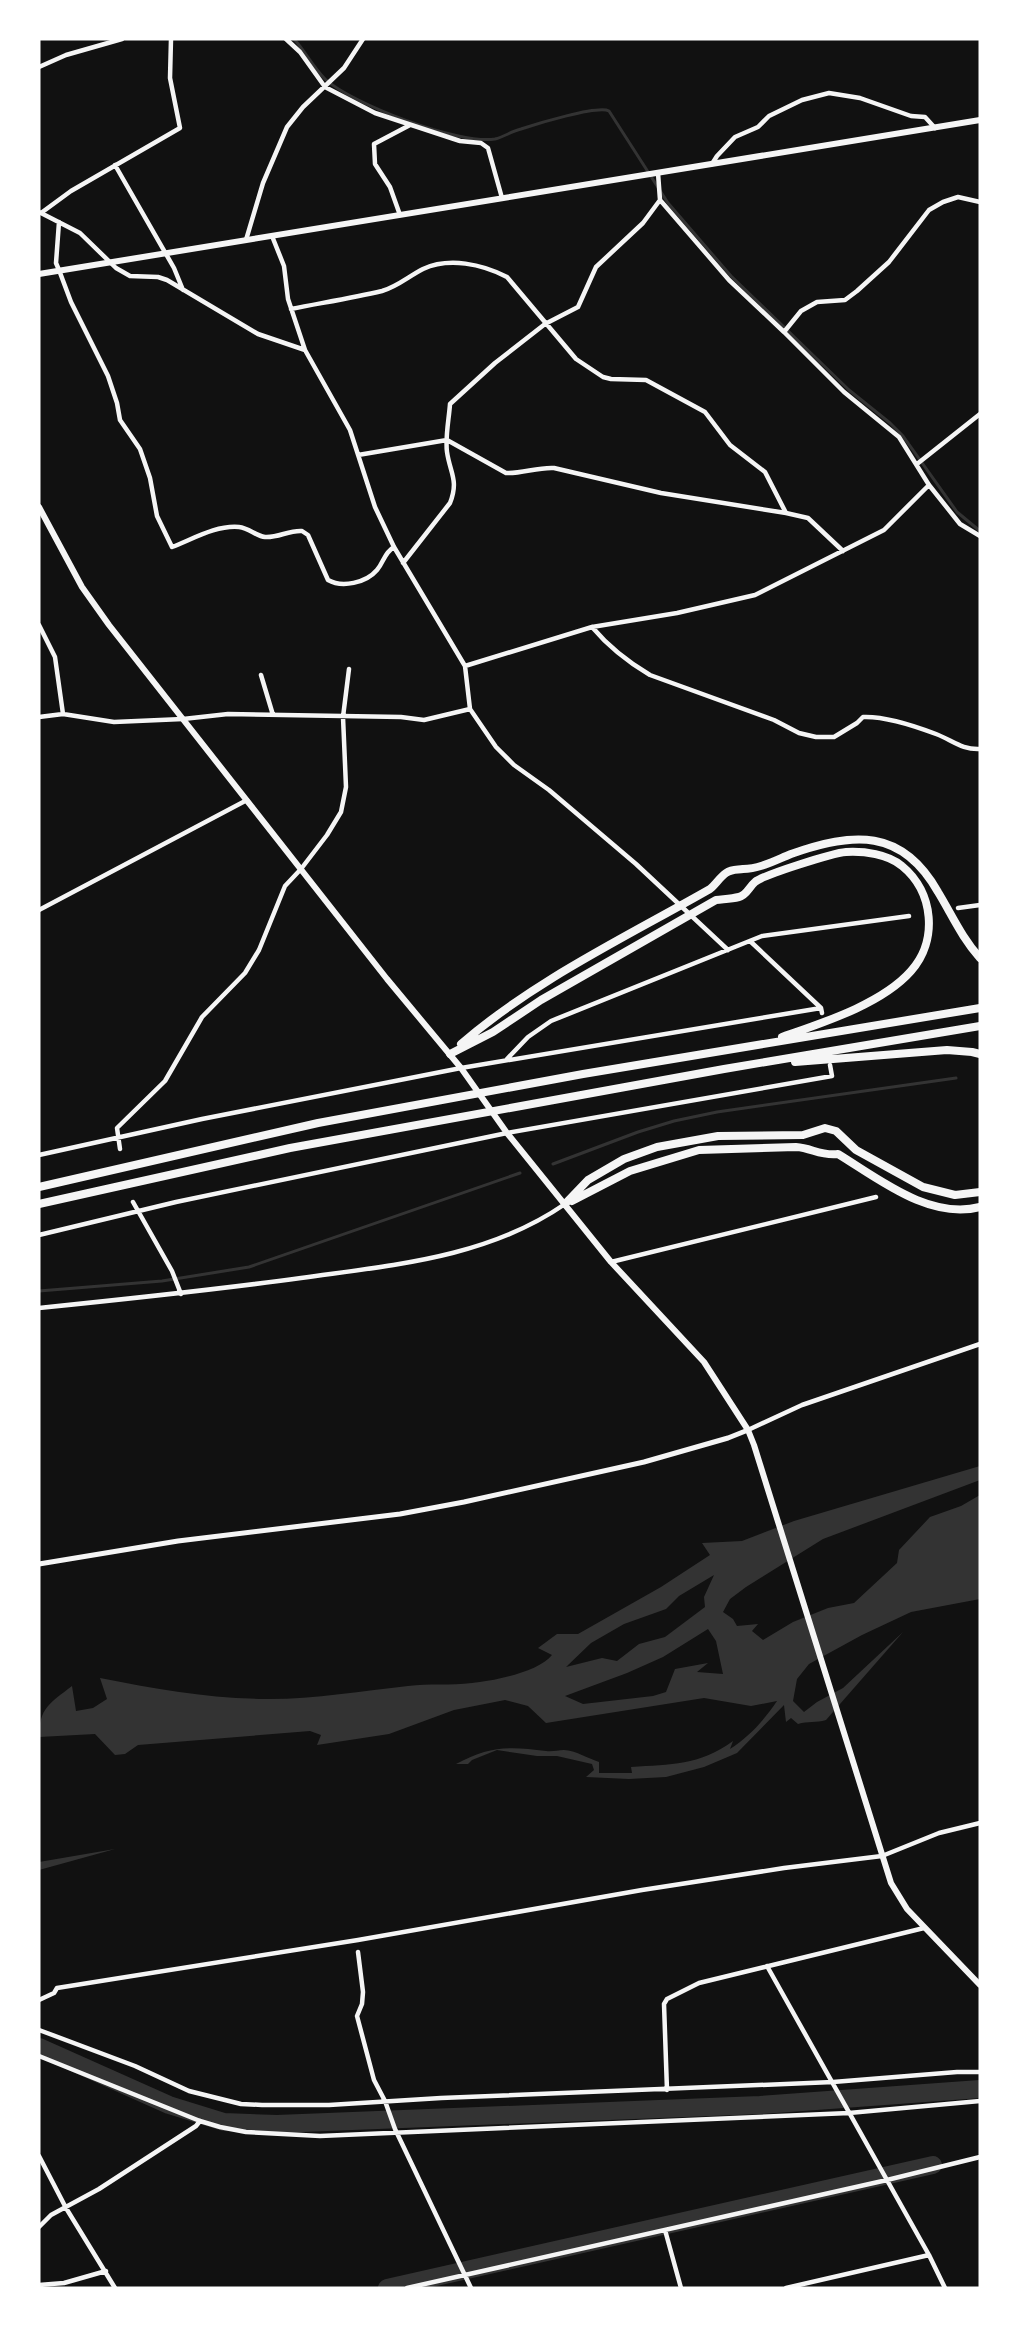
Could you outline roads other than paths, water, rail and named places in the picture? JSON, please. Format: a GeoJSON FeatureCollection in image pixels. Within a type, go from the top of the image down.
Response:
{"type":"FeatureCollection","features":[{"type":"Feature","properties":{"kind":"highway"},"geometry":{"type":"LineString","coordinates":[[450,1054],[491,1019],[535,990],[710,889],[732,869],[755,868],[818,844],[840,839],[877,841],[894,846],[909,856],[923,869],[965,941],[980,958]]}},
{"type":"Feature","properties":{"kind":"highway"},"geometry":{"type":"LineString","coordinates":[[450,1054],[493,1032],[541,1000],[716,900],[741,897],[755,881],[824,856],[844,852],[866,852],[887,857],[901,865],[917,881],[925,898],[929,920],[928,940],[922,956],[911,971],[877,999],[762,1045]]}},
{"type":"Feature","properties":{"kind":"highway"},"geometry":{"type":"LineString","coordinates":[[39,1187],[318,1123],[583,1074],[980,1008]]}},
{"type":"Feature","properties":{"kind":"highway"},"geometry":{"type":"LineString","coordinates":[[39,1204],[290,1148],[724,1069],[980,1026]]}},
{"type":"Feature","properties":{"kind":"highway"},"geometry":{"type":"LineString","coordinates":[[724,1069],[923,1051],[980,1054]]}},
{"type":"Feature","properties":{"kind":"highway"},"geometry":{"type":"LineString","coordinates":[[565,1204],[588,1180],[624,1159],[657,1147],[718,1136],[803,1135],[825,1128],[836,1131],[856,1150],[923,1186],[955,1195],[980,1192]]}},
{"type":"Feature","properties":{"kind":"highway"},"geometry":{"type":"LineString","coordinates":[[565,1204],[630,1172],[699,1150],[796,1147],[807,1148],[814,1153],[838,1154],[901,1192],[933,1205],[961,1209],[980,1207]]}},
{"type":"Feature","properties":{"kind":"main road"},"geometry":{"type":"LineString","coordinates":[[39,274],[980,120]]}},
{"type":"Feature","properties":{"kind":"main road"},"geometry":{"type":"LineString","coordinates":[[39,507],[82,587],[183,719],[450,1054],[507,1133],[611,1262],[704,1362],[748,1430],[891,1883],[907,1909],[980,1985]]}},
{"type":"Feature","properties":{"kind":"street"},"geometry":{"type":"LineString","coordinates":[[39,67],[66,55],[122,39]]}},
{"type":"Feature","properties":{"kind":"street"},"geometry":{"type":"LineString","coordinates":[[171,39],[170,78],[180,128],[71,191],[40,212],[80,233],[116,268],[130,276],[158,277],[258,334],[305,350]]}},
{"type":"Feature","properties":{"kind":"street"},"geometry":{"type":"LineString","coordinates":[[286,39],[300,52],[325,87],[375,113],[460,141],[481,143],[488,148],[502,198]]}},
{"type":"Feature","properties":{"kind":"street"},"geometry":{"type":"LineString","coordinates":[[246,240],[263,183],[287,127],[299,111],[344,68],[363,39]]}},
{"type":"Feature","properties":{"kind":"street"},"geometry":{"type":"LineString","coordinates":[[711,164],[735,137],[758,128],[769,116],[802,100],[829,93],[860,98],[911,116],[926,117],[935,128]]}},
{"type":"Feature","properties":{"kind":"street"},"geometry":{"type":"LineString","coordinates":[[400,215],[390,187],[375,164],[374,144],[410,126]]}},
{"type":"Feature","properties":{"kind":"street"},"geometry":{"type":"LineString","coordinates":[[115,165],[174,268],[183,290]]}},
{"type":"Feature","properties":{"kind":"street"},"geometry":{"type":"LineString","coordinates":[[658,173],[660,200],[729,280],[844,392],[899,437],[929,485],[960,524],[980,536]]}},
{"type":"Feature","properties":{"kind":"street"},"geometry":{"type":"LineString","coordinates":[[784,332],[801,312],[817,302],[845,300],[857,291],[889,262],[929,210],[958,197],[980,202]]}},
{"type":"Feature","properties":{"kind":"street"},"geometry":{"type":"LineString","coordinates":[[403,563],[450,503],[453,494],[455,480],[447,452],[450,404],[495,363],[545,324],[578,306],[596,267],[643,223],[660,200]]}},
{"type":"Feature","properties":{"kind":"street"},"geometry":{"type":"LineString","coordinates":[[59,222],[56,263],[58,270],[71,302],[108,376],[120,420],[140,449],[150,478],[157,516],[172,547],[231,527],[248,529],[261,537],[302,531],[308,535],[328,580],[342,585],[360,580],[375,572],[387,553],[394,547]]}},
{"type":"Feature","properties":{"kind":"street"},"geometry":{"type":"LineString","coordinates":[[272,236],[284,266],[291,309],[305,350],[350,430],[375,507],[394,547],[465,666],[470,709],[496,747],[514,765],[575,812],[636,864],[728,950]]}},
{"type":"Feature","properties":{"kind":"street"},"geometry":{"type":"LineString","coordinates":[[291,309],[384,290],[439,263],[451,262],[485,267],[507,277],[576,359],[603,377],[646,380],[705,412],[730,445],[765,472],[786,513]]}},
{"type":"Feature","properties":{"kind":"street"},"geometry":{"type":"LineString","coordinates":[[917,464],[980,414]]}},
{"type":"Feature","properties":{"kind":"street"},"geometry":{"type":"LineString","coordinates":[[358,455],[447,440],[506,473],[515,474],[544,467],[554,468],[661,493],[808,518],[843,551]]}},
{"type":"Feature","properties":{"kind":"street"},"geometry":{"type":"LineString","coordinates":[[465,666],[592,627],[677,613],[755,595],[884,530],[929,485]]}},
{"type":"Feature","properties":{"kind":"street"},"geometry":{"type":"LineString","coordinates":[[39,625],[55,657],[63,714]]}},
{"type":"Feature","properties":{"kind":"street"},"geometry":{"type":"LineString","coordinates":[[592,627],[603,640],[650,675],[774,720],[799,733],[816,737],[834,737],[863,717],[875,717],[936,734],[961,747],[980,749]]}},
{"type":"Feature","properties":{"kind":"street"},"geometry":{"type":"LineString","coordinates":[[120,1149],[117,1128],[165,1081],[202,1017],[245,973],[260,950],[285,886],[327,835],[340,812],[345,800],[346,787],[343,717],[349,669]]}},
{"type":"Feature","properties":{"kind":"street"},"geometry":{"type":"LineString","coordinates":[[261,675],[273,715]]}},
{"type":"Feature","properties":{"kind":"street"},"geometry":{"type":"LineString","coordinates":[[39,717],[63,714],[114,722],[183,719],[228,714],[401,717],[424,720],[470,709]]}},
{"type":"Feature","properties":{"kind":"street"},"geometry":{"type":"LineString","coordinates":[[39,910],[247,800]]}},
{"type":"Feature","properties":{"kind":"street"},"geometry":{"type":"LineString","coordinates":[[958,908],[980,905]]}},
{"type":"Feature","properties":{"kind":"street"},"geometry":{"type":"LineString","coordinates":[[507,1059],[528,1037],[551,1021],[762,936],[909,916]]}},
{"type":"Feature","properties":{"kind":"street"},"geometry":{"type":"LineString","coordinates":[[39,1155],[117,1137],[507,1059],[822,1011],[750,941]]}},
{"type":"Feature","properties":{"kind":"street"},"geometry":{"type":"LineString","coordinates":[[39,1235],[187,1200],[507,1133],[832,1076],[830,1065]]}},
{"type":"Feature","properties":{"kind":"street"},"geometry":{"type":"LineString","coordinates":[[611,1262],[876,1197]]}},
{"type":"Feature","properties":{"kind":"street"},"geometry":{"type":"LineString","coordinates":[[133,1202],[136,1212],[172,1271],[181,1294]]}},
{"type":"Feature","properties":{"kind":"street"},"geometry":{"type":"LineString","coordinates":[[39,1308],[181,1294],[403,1264],[448,1255],[516,1233],[565,1204]]}},
{"type":"Feature","properties":{"kind":"street"},"geometry":{"type":"LineString","coordinates":[[39,1564],[178,1541],[400,1514],[644,1462],[729,1438],[802,1405],[980,1344]]}},
{"type":"Feature","properties":{"kind":"street"},"geometry":{"type":"LineString","coordinates":[[39,2000],[54,1993],[57,1988],[358,1940],[642,1890],[784,1868],[882,1856],[939,1833],[980,1823]]}},
{"type":"Feature","properties":{"kind":"street"},"geometry":{"type":"LineString","coordinates":[[667,2090],[664,2004],[667,1999],[699,1983],[924,1928]]}},
{"type":"Feature","properties":{"kind":"street"},"geometry":{"type":"LineString","coordinates":[[358,1952],[363,1992],[362,2004],[357,2016],[374,2080],[471,2288]]}},
{"type":"Feature","properties":{"kind":"street"},"geometry":{"type":"LineString","coordinates":[[767,1966],[929,2254],[945,2288]]}},
{"type":"Feature","properties":{"kind":"street"},"geometry":{"type":"LineString","coordinates":[[39,2030],[135,2066],[189,2091],[241,2104],[294,2106],[385,2103],[834,2084],[957,2072],[980,2072]]}},
{"type":"Feature","properties":{"kind":"street"},"geometry":{"type":"LineString","coordinates":[[39,2056],[200,2121],[246,2132],[281,2135],[320,2136],[848,2111],[980,2101]]}},
{"type":"Feature","properties":{"kind":"street"},"geometry":{"type":"LineString","coordinates":[[39,2227],[51,2215],[99,2189],[196,2126],[200,2121]]}},
{"type":"Feature","properties":{"kind":"street"},"geometry":{"type":"LineString","coordinates":[[39,2156],[66,2208],[115,2288]]}},
{"type":"Feature","properties":{"kind":"street"},"geometry":{"type":"LineString","coordinates":[[407,2288],[980,2157]]}},
{"type":"Feature","properties":{"kind":"street"},"geometry":{"type":"LineString","coordinates":[[665,2230],[681,2288]]}},
{"type":"Feature","properties":{"kind":"street"},"geometry":{"type":"LineString","coordinates":[[786,2288],[929,2254]]}},
{"type":"Feature","properties":{"kind":"street"},"geometry":{"type":"LineString","coordinates":[[39,2285],[64,2283],[106,2271]]}},
{"type":"Feature","properties":{"kind":"waterway"},"geometry":{"type":"LineString","coordinates":[[294,39],[325,79],[339,89],[381,111],[457,136],[495,139],[566,116],[593,111],[609,111],[668,203],[731,276],[849,390],[903,436],[957,512],[980,531]]}},
{"type":"Feature","properties":{"kind":"waterway"},"geometry":{"type":"LineString","coordinates":[[553,1164],[674,1121],[717,1112],[956,1078]]}},
{"type":"Feature","properties":{"kind":"waterway"},"geometry":{"type":"LineString","coordinates":[[39,1291],[162,1281],[249,1267],[520,1173]]}},
{"type":"Feature","properties":{"kind":"waterway"},"geometry":{"type":"LineString","coordinates":[[39,2047],[169,2105],[224,2122],[277,2124],[760,2105],[980,2089]]}},
{"type":"Feature","properties":{"kind":"waterway"},"geometry":{"type":"LineString","coordinates":[[387,2288],[933,2165]]}}]}
